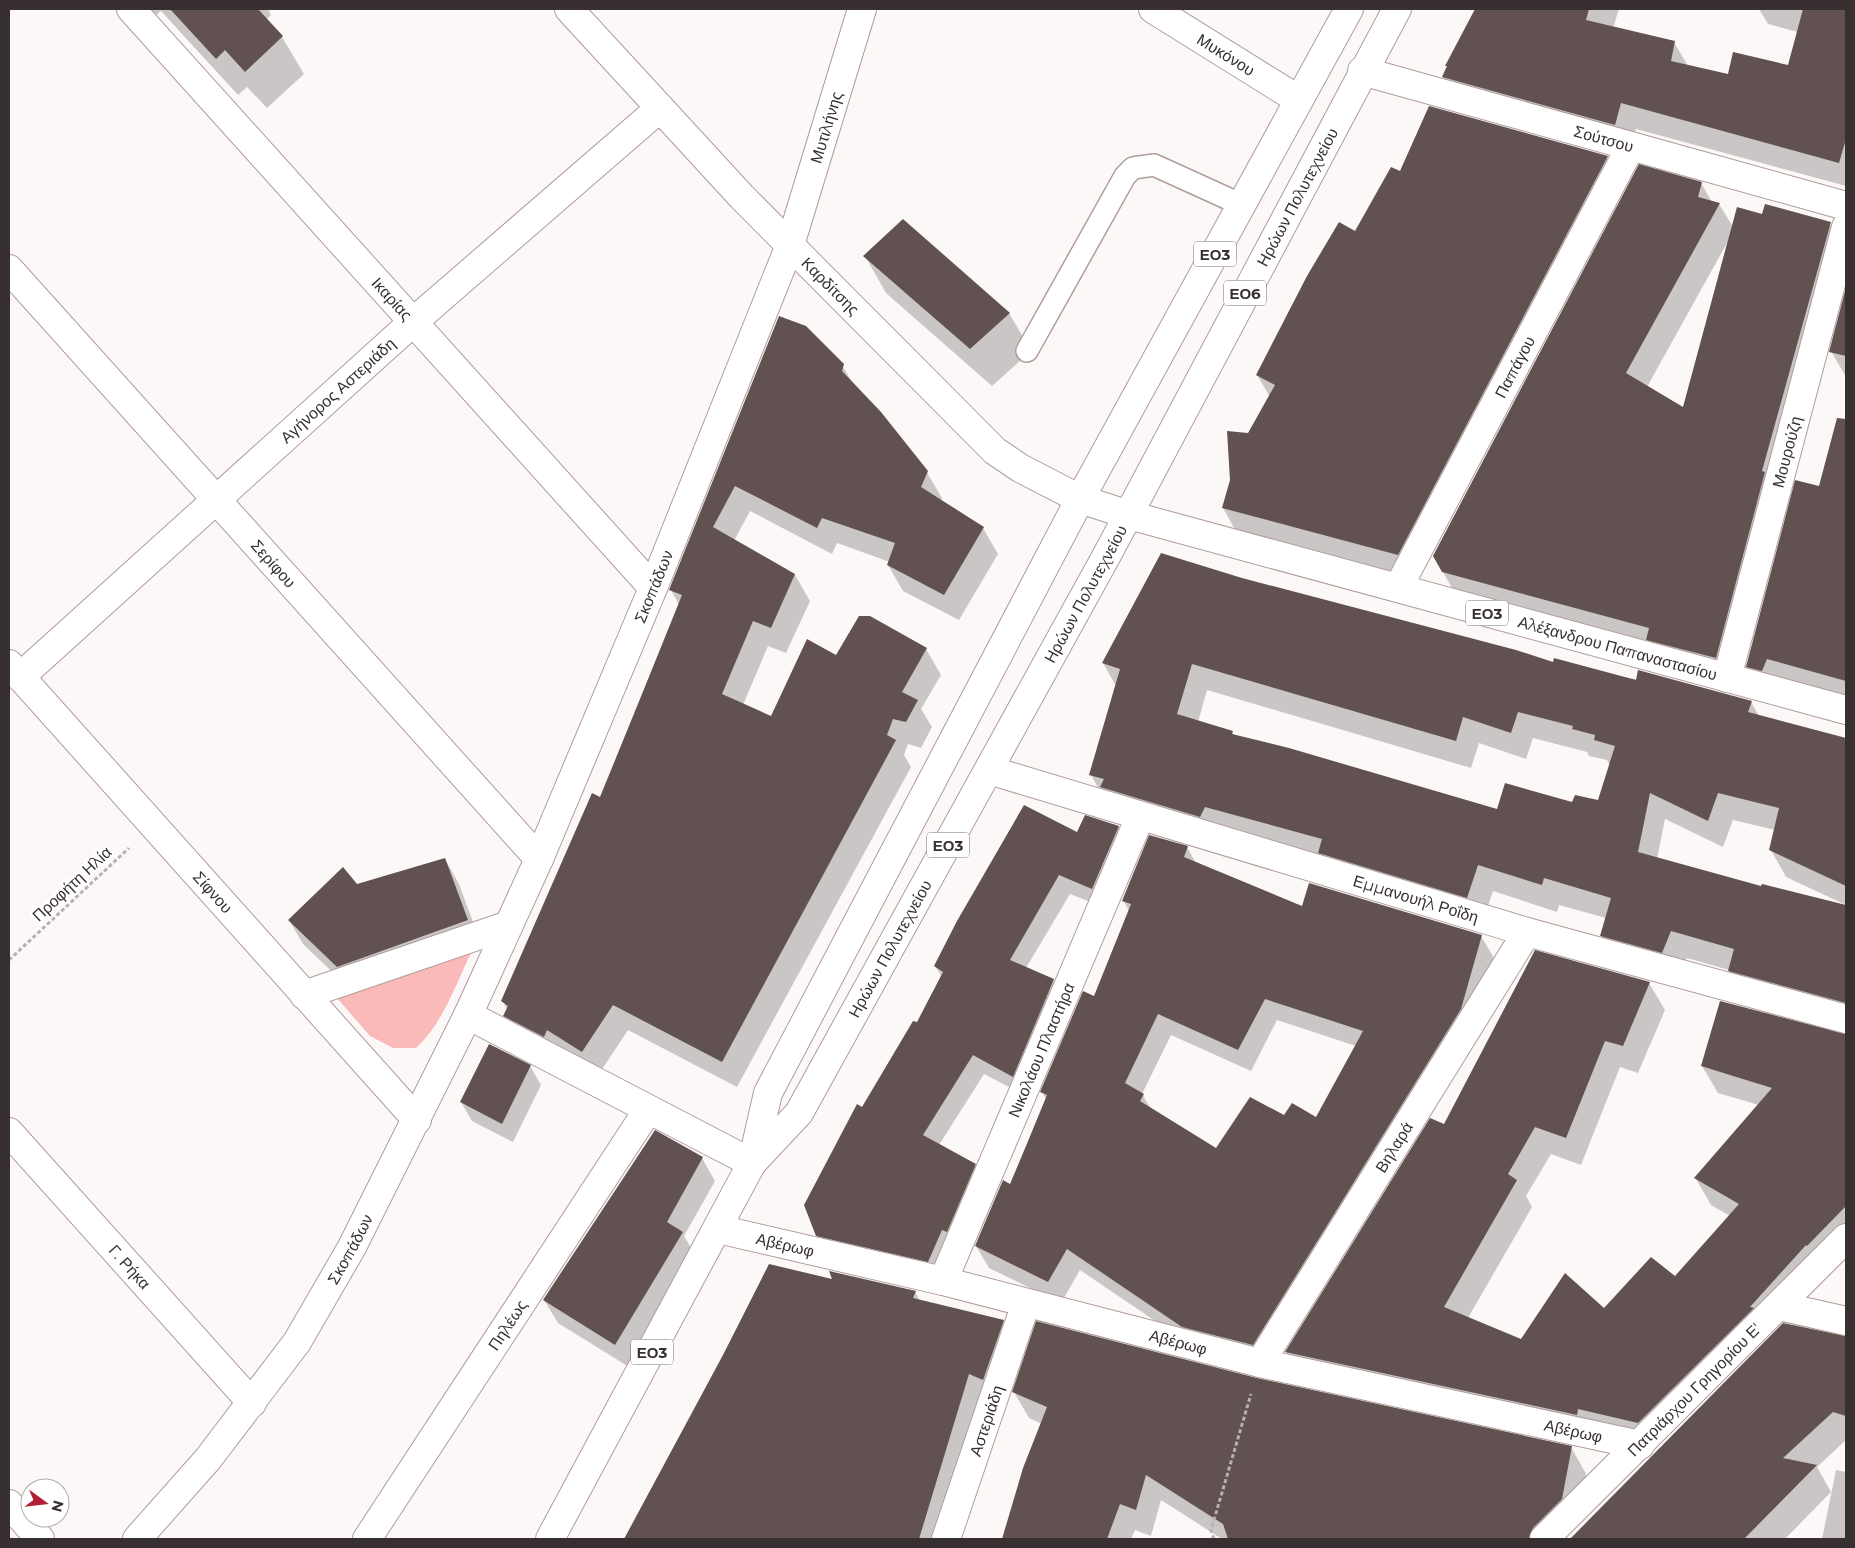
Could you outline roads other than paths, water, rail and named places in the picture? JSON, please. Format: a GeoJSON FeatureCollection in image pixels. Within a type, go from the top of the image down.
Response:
{"type":"FeatureCollection","features":[{"type":"Feature","properties":{"kind":"street","name":"Ικαρίας"},"geometry":{"type":"LineString","coordinates":[[131,9],[653,588]]}},
{"type":"Feature","properties":{"kind":"street","name":"Καρδίτσης"},"geometry":{"type":"LineString","coordinates":[[569,9],[790,245],[995,451],[1020,468],[1080,499],[1128,515]]}},
{"type":"Feature","properties":{"kind":"street","name":"Μυτιλήνης"},"geometry":{"type":"LineString","coordinates":[[790,245],[862,9]]}},
{"type":"Feature","properties":{"kind":"street","name":"Μυκόνου"},"geometry":{"type":"LineString","coordinates":[[1153,9],[1299,100]]}},
{"type":"Feature","properties":{"kind":"street","name":"Ηρώων Πολυτεχνείου"},"geometry":{"type":"LineString","coordinates":[[550,1539],[752,1163],[768,1094],[1080,499],[1349,9]]}},
{"type":"Feature","properties":{"kind":"street","name":"Ηρώων Πολυτεχνείου"},"geometry":{"type":"LineString","coordinates":[[752,1163],[799,1113],[1128,515],[1396,9]]}},
{"type":"Feature","properties":{"kind":"street","name":"Σούτσου"},"geometry":{"type":"LineString","coordinates":[[1362,72],[1846,206]]}},
{"type":"Feature","properties":{"kind":"street","name":"Αγήνορος Αστεριάδη"},"geometry":{"type":"LineString","coordinates":[[15,671],[216,500],[413,322],[660,108]]}},
{"type":"Feature","properties":{"kind":"street","name":"Παπάγου"},"geometry":{"type":"LineString","coordinates":[[1398,588],[1631,146]]}},
{"type":"Feature","properties":{"kind":"street","name":"Μουρούζη"},"geometry":{"type":"LineString","coordinates":[[1727,678],[1846,227]]}},
{"type":"Feature","properties":{"kind":"street","name":"Σκοπάδων"},"geometry":{"type":"LineString","coordinates":[[137,1539],[174,1499],[252,1403],[297,1342],[320,1306],[417,1120],[540,859],[653,588],[790,245]]}},
{"type":"Feature","properties":{"kind":"street","name":"Σερίφου"},"geometry":{"type":"LineString","coordinates":[[9,269],[540,859]]}},
{"type":"Feature","properties":{"kind":"street","name":"Αλέξανδρου Παπαναστασίου"},"geometry":{"type":"LineString","coordinates":[[1128,515],[1846,710]]}},
{"type":"Feature","properties":{"kind":"street","name":"Σίφνου"},"geometry":{"type":"LineString","coordinates":[[15,671],[417,1120]]}},
{"type":"Feature","properties":{"kind":"street","name":"Εμμανουήλ Ροΐδη"},"geometry":{"type":"LineString","coordinates":[[989,770],[1527,932],[1846,1018]]}},
{"type":"Feature","properties":{"kind":"street","name":"Νικολάου Πλαστήρα"},"geometry":{"type":"LineString","coordinates":[[943,1281],[1140,817]]}},
{"type":"Feature","properties":{"kind":"street"},"geometry":{"type":"LineString","coordinates":[[304,995],[509,925]]}},
{"type":"Feature","properties":{"kind":"street","name":"Βηλαρά"},"geometry":{"type":"LineString","coordinates":[[1260,1363],[1527,932]]}},
{"type":"Feature","properties":{"kind":"street"},"geometry":{"type":"LineString","coordinates":[[468,1015],[752,1163]]}},
{"type":"Feature","properties":{"kind":"street","name":"Πηλέως"},"geometry":{"type":"LineString","coordinates":[[367,1539],[648,1110]]}},
{"type":"Feature","properties":{"kind":"street","name":"Γ. Ρήκα"},"geometry":{"type":"LineString","coordinates":[[9,1132],[252,1403]]}},
{"type":"Feature","properties":{"kind":"street","name":"Αβέρωφ"},"geometry":{"type":"LineString","coordinates":[[718,1229],[943,1281],[1260,1363],[1640,1445]]}},
{"type":"Feature","properties":{"kind":"street","name":"Πατριάρχου Γρηγορίου Ε'"},"geometry":{"type":"LineString","coordinates":[[1544,1539],[1846,1238]]}},
{"type":"Feature","properties":{"kind":"street","name":"Αστεριάδη"},"geometry":{"type":"LineString","coordinates":[[946,1539],[1026,1303]]}},
{"type":"Feature","properties":{"kind":"street"},"geometry":{"type":"LineString","coordinates":[[1779,1306],[1846,1321]]}},
{"type":"Feature","properties":{"kind":"street"},"geometry":{"type":"LineString","coordinates":[[9,1504],[40,1539]]}},
{"type":"Feature","properties":{"kind":"lane"},"geometry":{"type":"LineString","coordinates":[[1027,351],[1125,176],[1133,168],[1154,165],[1242,205]]}}]}
